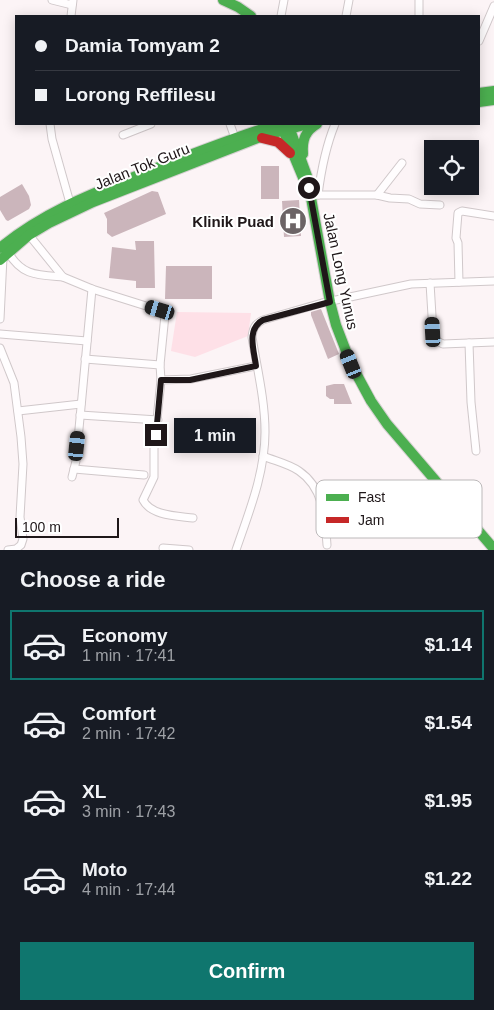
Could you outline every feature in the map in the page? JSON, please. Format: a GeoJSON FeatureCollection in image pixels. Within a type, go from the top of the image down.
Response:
{"type":"FeatureCollection","features":[{"type":"Feature","properties":{"kind":"main road"},"geometry":{"type":"LineString","coordinates":[[223,0],[250,15]]}},
{"type":"Feature","properties":{"kind":"main road"},"geometry":{"type":"LineString","coordinates":[[480,93],[494,91]]}},
{"type":"Feature","properties":{"kind":"main road"},"geometry":{"type":"LineString","coordinates":[[480,102],[494,100]]}},
{"type":"Feature","properties":{"kind":"main road"},"geometry":{"type":"LineString","coordinates":[[255,125],[249,137],[277,141],[285,146],[300,163]]}},
{"type":"Feature","properties":{"kind":"main road"},"geometry":{"type":"LineString","coordinates":[[300,163],[303,137],[306,131],[315,125]]}},
{"type":"Feature","properties":{"kind":"main road","name":"Jalan Tok Guru"},"geometry":{"type":"LineString","coordinates":[[3,254],[49,223],[94,202],[249,137],[284,126]]}},
{"type":"Feature","properties":{"kind":"main road","name":"Jalan Long Yunus"},"geometry":{"type":"LineString","coordinates":[[284,126],[312,193],[330,302],[348,358],[371,401],[393,431],[435,480]]}},
{"type":"Feature","properties":{"kind":"main road","name":"Jalan Tok Guru"},"geometry":{"type":"LineString","coordinates":[[3,254],[32,222],[70,203],[235,138],[249,137]]}},
{"type":"Feature","properties":{"kind":"main road","name":"Jalan Long Yunus"},"geometry":{"type":"LineString","coordinates":[[482,535],[494,549]]}},
{"type":"Feature","properties":{"kind":"street"},"geometry":{"type":"LineString","coordinates":[[52,0],[73,2],[71,15]]}},
{"type":"Feature","properties":{"kind":"street"},"geometry":{"type":"LineString","coordinates":[[281,15],[284,0]]}},
{"type":"Feature","properties":{"kind":"street"},"geometry":{"type":"LineString","coordinates":[[346,15],[349,0]]}},
{"type":"Feature","properties":{"kind":"street"},"geometry":{"type":"LineString","coordinates":[[419,0],[419,15]]}},
{"type":"Feature","properties":{"kind":"street"},"geometry":{"type":"LineString","coordinates":[[480,39],[494,6]]}},
{"type":"Feature","properties":{"kind":"street"},"geometry":{"type":"LineString","coordinates":[[50,125],[52,139],[70,203]]}},
{"type":"Feature","properties":{"kind":"street"},"geometry":{"type":"LineString","coordinates":[[123,135],[148,125]]}},
{"type":"Feature","properties":{"kind":"street"},"geometry":{"type":"LineString","coordinates":[[230,125],[235,138]]}},
{"type":"Feature","properties":{"kind":"street"},"geometry":{"type":"LineString","coordinates":[[336,125],[329,140],[321,174],[312,193],[377,195],[409,199],[420,204],[440,204]]}},
{"type":"Feature","properties":{"kind":"street"},"geometry":{"type":"LineString","coordinates":[[377,195],[402,164]]}},
{"type":"Feature","properties":{"kind":"street"},"geometry":{"type":"LineString","coordinates":[[459,282],[458,243],[456,238],[458,212],[494,216]]}},
{"type":"Feature","properties":{"kind":"street"},"geometry":{"type":"LineString","coordinates":[[29,235],[63,277]]}},
{"type":"Feature","properties":{"kind":"street"},"geometry":{"type":"LineString","coordinates":[[3,254],[25,271],[33,274],[63,277],[92,290],[164,313],[166,320],[160,365],[161,380],[154,477],[144,497],[144,503],[160,513],[193,518]]}},
{"type":"Feature","properties":{"kind":"street"},"geometry":{"type":"LineString","coordinates":[[0,319],[3,254]]}},
{"type":"Feature","properties":{"kind":"street"},"geometry":{"type":"LineString","coordinates":[[236,550],[250,509],[263,456],[265,426],[252,337],[253,329],[257,323],[330,302],[411,284],[494,280]]}},
{"type":"Feature","properties":{"kind":"street"},"geometry":{"type":"LineString","coordinates":[[430,283],[434,338],[442,344],[494,342]]}},
{"type":"Feature","properties":{"kind":"street"},"geometry":{"type":"LineString","coordinates":[[92,290],[73,473],[144,475]]}},
{"type":"Feature","properties":{"kind":"street"},"geometry":{"type":"LineString","coordinates":[[0,334],[87,341]]}},
{"type":"Feature","properties":{"kind":"street"},"geometry":{"type":"LineString","coordinates":[[468,343],[476,451]]}},
{"type":"Feature","properties":{"kind":"street"},"geometry":{"type":"LineString","coordinates":[[0,348],[14,383],[23,464],[20,517],[23,539],[21,546],[8,550]]}},
{"type":"Feature","properties":{"kind":"street"},"geometry":{"type":"LineString","coordinates":[[86,359],[160,365]]}},
{"type":"Feature","properties":{"kind":"street"},"geometry":{"type":"LineString","coordinates":[[161,380],[190,380],[256,366]]}},
{"type":"Feature","properties":{"kind":"street"},"geometry":{"type":"LineString","coordinates":[[18,411],[81,404]]}},
{"type":"Feature","properties":{"kind":"street"},"geometry":{"type":"LineString","coordinates":[[80,415],[158,420]]}},
{"type":"Feature","properties":{"kind":"street"},"geometry":{"type":"LineString","coordinates":[[263,456],[297,470],[312,484],[316,491]]}},
{"type":"Feature","properties":{"kind":"street"},"geometry":{"type":"LineString","coordinates":[[326,538],[327,546]]}},
{"type":"Feature","properties":{"kind":"street"},"geometry":{"type":"LineString","coordinates":[[163,548],[189,550]]}},
{"type":"Feature","properties":{"kind":"shaded area"},"geometry":{"type":"Polygon","coordinates":[[[177,312],[251,313],[248,336],[195,357],[171,351],[177,312]]]}},
{"type":"Feature","properties":{"kind":"building"},"geometry":{"type":"Polygon","coordinates":[[[261,166],[279,166],[279,199],[261,199],[261,166]]]}},
{"type":"Feature","properties":{"kind":"building"},"geometry":{"type":"Polygon","coordinates":[[[22,184],[29,196],[31,205],[29,209],[8,221],[0,210],[0,197],[22,184]]]}},
{"type":"Feature","properties":{"kind":"building"},"geometry":{"type":"Polygon","coordinates":[[[152,191],[158,192],[166,214],[112,237],[107,233],[107,219],[104,213],[152,191]]]}},
{"type":"Feature","properties":{"kind":"building"},"geometry":{"type":"Polygon","coordinates":[[[299,200],[301,236],[284,237],[282,201],[299,200]]]}},
{"type":"Feature","properties":{"kind":"building"},"geometry":{"type":"Polygon","coordinates":[[[135,241],[154,241],[155,288],[136,288],[136,281],[109,278],[112,247],[136,250],[135,241]]]}},
{"type":"Feature","properties":{"kind":"building"},"geometry":{"type":"Polygon","coordinates":[[[166,266],[212,266],[212,299],[165,299],[166,266]]]}},
{"type":"Feature","properties":{"kind":"building"},"geometry":{"type":"Polygon","coordinates":[[[321,309],[339,354],[328,359],[311,315],[311,312],[321,309]]]}},
{"type":"Feature","properties":{"kind":"building"},"geometry":{"type":"Polygon","coordinates":[[[344,384],[352,404],[334,404],[334,399],[326,396],[326,386],[344,384]]]}},
{"type":"Feature","properties":{"kind":"traffic: fast"},"geometry":{"type":"LineString","coordinates":[[223,0],[250,15]]}},
{"type":"Feature","properties":{"kind":"traffic: fast"},"geometry":{"type":"LineString","coordinates":[[480,93],[494,91]]}},
{"type":"Feature","properties":{"kind":"traffic: fast"},"geometry":{"type":"LineString","coordinates":[[480,102],[494,100]]}},
{"type":"Feature","properties":{"kind":"traffic: fast"},"geometry":{"type":"LineString","coordinates":[[0,248],[33,224],[85,197],[192,154],[275,125]]}},
{"type":"Feature","properties":{"kind":"traffic: fast"},"geometry":{"type":"LineString","coordinates":[[281,125],[304,180]]}},
{"type":"Feature","properties":{"kind":"traffic: fast"},"geometry":{"type":"LineString","coordinates":[[288,125],[307,176],[330,302],[336,325],[351,364],[371,401],[387,424],[435,480]]}},
{"type":"Feature","properties":{"kind":"traffic: fast"},"geometry":{"type":"LineString","coordinates":[[0,260],[29,235],[93,202],[263,136],[304,125]]}},
{"type":"Feature","properties":{"kind":"traffic: fast"},"geometry":{"type":"LineString","coordinates":[[303,154],[305,136],[316,125]]}},
{"type":"Feature","properties":{"kind":"traffic: fast"},"geometry":{"type":"LineString","coordinates":[[482,535],[494,549]]}},
{"type":"Feature","properties":{"kind":"traffic: jam"},"geometry":{"type":"LineString","coordinates":[[262,138],[278,142],[290,153]]}},
{"type":"Feature","properties":{"kind":"place","name":"Klinik Puad"},"geometry":{"type":"Point","coordinates":[293,221]}},
{"type":"Feature","properties":{"kind":"route"},"geometry":{"type":"LineString","coordinates":[[156,435],[161,380],[190,380],[256,366],[252,337],[253,329],[257,323],[330,302],[309,188]]}}]}
